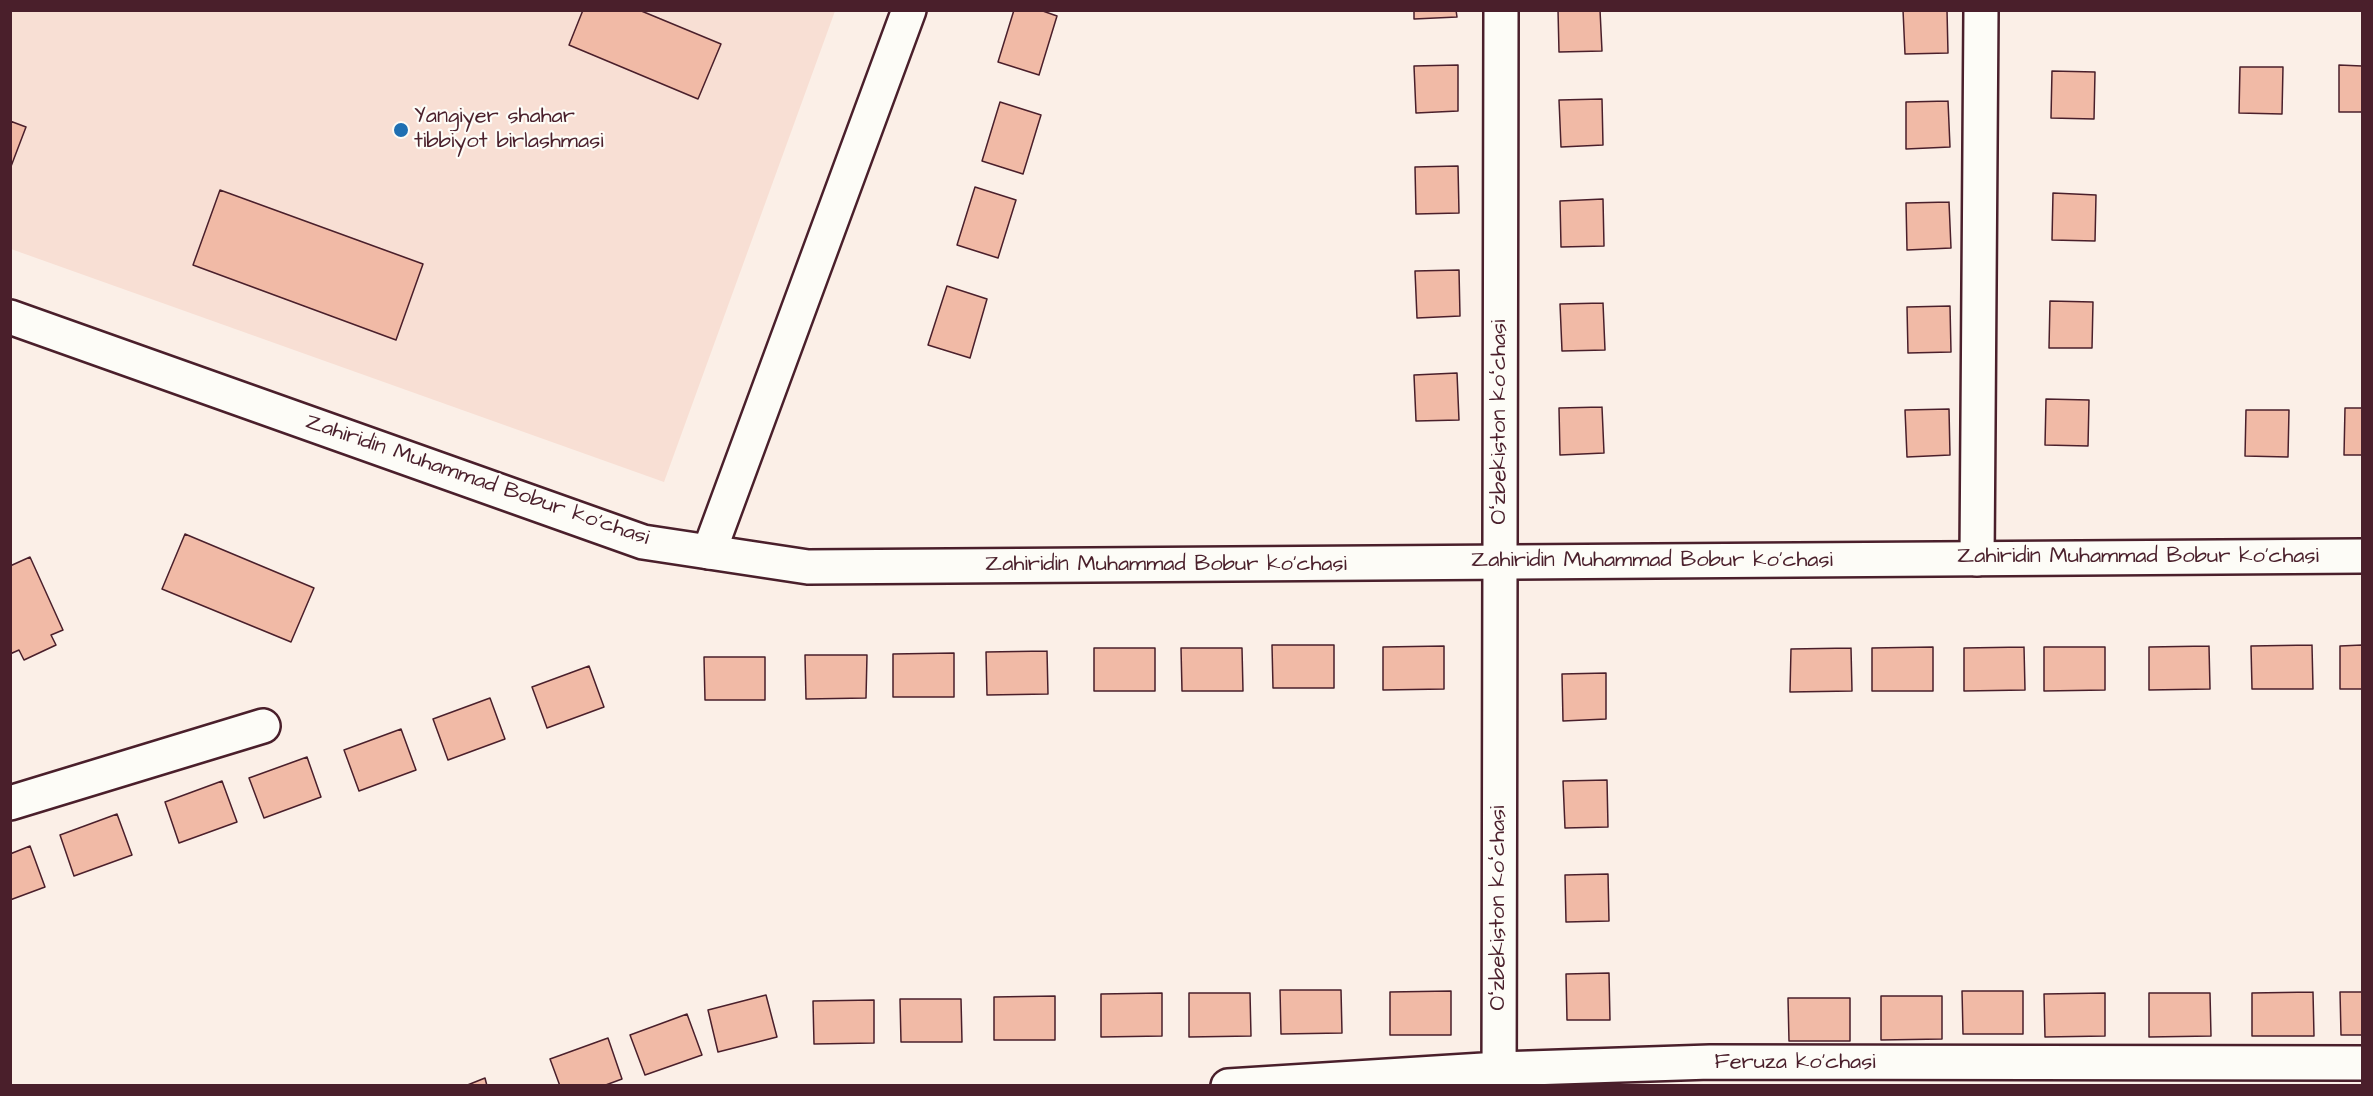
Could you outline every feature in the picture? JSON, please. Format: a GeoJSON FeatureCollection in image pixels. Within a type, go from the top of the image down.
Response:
{"type":"FeatureCollection","features":[{"type":"Feature","properties":{"kind":"street"},"geometry":{"type":"LineString","coordinates":[[708,552],[909,10]]}},
{"type":"Feature","properties":{"kind":"street","name":"Oʻzbekiston koʻchasi"},"geometry":{"type":"LineString","coordinates":[[1499,1077],[1501,10]]}},
{"type":"Feature","properties":{"kind":"street"},"geometry":{"type":"LineString","coordinates":[[1977,559],[1981,10]]}},
{"type":"Feature","properties":{"kind":"street","name":"Zahiridin Muhammad Bobur ko'chasi"},"geometry":{"type":"LineString","coordinates":[[10,316],[643,542],[808,567],[2362,556]]}},
{"type":"Feature","properties":{"kind":"street"},"geometry":{"type":"LineString","coordinates":[[10,802],[262,726]]}},
{"type":"Feature","properties":{"kind":"street","name":"Feruza ko'chasi"},"geometry":{"type":"LineString","coordinates":[[1228,1086],[1499,1077],[2362,1063]]}},
{"type":"Feature","properties":{"kind":"shaded area","name":"Yangiyer shahar tibbiyot birlashmasi"},"geometry":{"type":"Polygon","coordinates":[[[11,11],[835,11],[664,482],[11,249],[11,11]]]}},
{"type":"Feature","properties":{"kind":"building"},"geometry":{"type":"Polygon","coordinates":[[[583,10],[639,10],[721,44],[698,99],[569,45],[583,10]]]}},
{"type":"Feature","properties":{"kind":"building"},"geometry":{"type":"Polygon","coordinates":[[[1014,10],[1040,10],[1057,16],[1039,75],[998,62],[1014,10]]]}},
{"type":"Feature","properties":{"kind":"building"},"geometry":{"type":"Polygon","coordinates":[[[1414,10],[1456,10],[1457,17],[1414,19],[1414,10]]]}},
{"type":"Feature","properties":{"kind":"building"},"geometry":{"type":"Polygon","coordinates":[[[1558,10],[1600,10],[1602,51],[1559,52],[1558,10]]]}},
{"type":"Feature","properties":{"kind":"building"},"geometry":{"type":"Polygon","coordinates":[[[1903,10],[1947,10],[1948,53],[1905,54],[1903,10]]]}},
{"type":"Feature","properties":{"kind":"building"},"geometry":{"type":"Polygon","coordinates":[[[1458,65],[1458,111],[1416,113],[1414,66],[1458,65]]]}},
{"type":"Feature","properties":{"kind":"building"},"geometry":{"type":"Polygon","coordinates":[[[2339,65],[2362,66],[2362,112],[2339,112],[2339,65]]]}},
{"type":"Feature","properties":{"kind":"building"},"geometry":{"type":"Polygon","coordinates":[[[2240,67],[2283,67],[2282,114],[2239,113],[2240,67]]]}},
{"type":"Feature","properties":{"kind":"building"},"geometry":{"type":"Polygon","coordinates":[[[2052,71],[2095,72],[2094,119],[2051,118],[2052,71]]]}},
{"type":"Feature","properties":{"kind":"building"},"geometry":{"type":"Polygon","coordinates":[[[1602,99],[1603,145],[1561,147],[1559,100],[1602,99]]]}},
{"type":"Feature","properties":{"kind":"building"},"geometry":{"type":"Polygon","coordinates":[[[1948,101],[1950,147],[1906,149],[1906,102],[1948,101]]]}},
{"type":"Feature","properties":{"kind":"building"},"geometry":{"type":"Polygon","coordinates":[[[1000,102],[1041,115],[1023,174],[982,161],[1000,102]]]}},
{"type":"Feature","properties":{"kind":"building"},"geometry":{"type":"Polygon","coordinates":[[[10,121],[26,127],[10,169],[10,121]]]}},
{"type":"Feature","properties":{"kind":"building"},"geometry":{"type":"Polygon","coordinates":[[[1458,166],[1459,213],[1416,214],[1415,167],[1458,166]]]}},
{"type":"Feature","properties":{"kind":"building"},"geometry":{"type":"Polygon","coordinates":[[[975,187],[1016,200],[998,258],[957,245],[975,187]]]}},
{"type":"Feature","properties":{"kind":"building"},"geometry":{"type":"Polygon","coordinates":[[[220,190],[423,264],[396,340],[193,265],[220,190]]]}},
{"type":"Feature","properties":{"kind":"building"},"geometry":{"type":"Polygon","coordinates":[[[2053,193],[2096,195],[2095,241],[2052,240],[2053,193]]]}},
{"type":"Feature","properties":{"kind":"building"},"geometry":{"type":"Polygon","coordinates":[[[1603,199],[1604,246],[1561,247],[1560,201],[1603,199]]]}},
{"type":"Feature","properties":{"kind":"building"},"geometry":{"type":"Polygon","coordinates":[[[1949,202],[1951,248],[1907,250],[1906,203],[1949,202]]]}},
{"type":"Feature","properties":{"kind":"building"},"geometry":{"type":"Polygon","coordinates":[[[1459,270],[1460,316],[1417,318],[1415,271],[1459,270]]]}},
{"type":"Feature","properties":{"kind":"building"},"geometry":{"type":"Polygon","coordinates":[[[947,286],[987,299],[970,358],[928,345],[947,286]]]}},
{"type":"Feature","properties":{"kind":"building"},"geometry":{"type":"Polygon","coordinates":[[[2050,301],[2093,302],[2092,348],[2049,348],[2050,301]]]}},
{"type":"Feature","properties":{"kind":"building"},"geometry":{"type":"Polygon","coordinates":[[[1603,303],[1605,350],[1562,351],[1560,304],[1603,303]]]}},
{"type":"Feature","properties":{"kind":"building"},"geometry":{"type":"Polygon","coordinates":[[[1950,306],[1951,352],[1908,353],[1907,307],[1950,306]]]}},
{"type":"Feature","properties":{"kind":"building"},"geometry":{"type":"Polygon","coordinates":[[[1457,373],[1459,420],[1416,421],[1414,375],[1457,373]]]}},
{"type":"Feature","properties":{"kind":"building"},"geometry":{"type":"Polygon","coordinates":[[[2046,399],[2089,400],[2088,446],[2045,445],[2046,399]]]}},
{"type":"Feature","properties":{"kind":"building"},"geometry":{"type":"Polygon","coordinates":[[[1602,407],[1604,453],[1560,455],[1559,408],[1602,407]]]}},
{"type":"Feature","properties":{"kind":"building"},"geometry":{"type":"Polygon","coordinates":[[[2345,408],[2362,408],[2362,455],[2344,455],[2345,408]]]}},
{"type":"Feature","properties":{"kind":"building"},"geometry":{"type":"Polygon","coordinates":[[[1949,409],[1950,455],[1907,457],[1905,410],[1949,409]]]}},
{"type":"Feature","properties":{"kind":"building"},"geometry":{"type":"Polygon","coordinates":[[[2246,410],[2289,410],[2288,457],[2245,456],[2246,410]]]}},
{"type":"Feature","properties":{"kind":"building"},"geometry":{"type":"Polygon","coordinates":[[[185,534],[314,588],[291,642],[162,589],[185,534]]]}},
{"type":"Feature","properties":{"kind":"building"},"geometry":{"type":"Polygon","coordinates":[[[30,557],[63,630],[51,635],[56,645],[24,660],[19,650],[10,654],[10,566],[30,557]]]}},
{"type":"Feature","properties":{"kind":"building"},"geometry":{"type":"Polygon","coordinates":[[[1272,645],[1334,645],[1334,688],[1273,688],[1272,645]]]}},
{"type":"Feature","properties":{"kind":"building"},"geometry":{"type":"Polygon","coordinates":[[[2312,645],[2313,689],[2252,689],[2251,646],[2312,645]]]}},
{"type":"Feature","properties":{"kind":"building"},"geometry":{"type":"Polygon","coordinates":[[[2362,645],[2362,689],[2340,689],[2340,646],[2362,645]]]}},
{"type":"Feature","properties":{"kind":"building"},"geometry":{"type":"Polygon","coordinates":[[[1444,646],[1444,689],[1383,690],[1383,647],[1444,646]]]}},
{"type":"Feature","properties":{"kind":"building"},"geometry":{"type":"Polygon","coordinates":[[[2209,646],[2210,689],[2149,690],[2149,647],[2209,646]]]}},
{"type":"Feature","properties":{"kind":"building"},"geometry":{"type":"Polygon","coordinates":[[[1933,647],[1933,691],[1872,691],[1872,648],[1933,647]]]}},
{"type":"Feature","properties":{"kind":"building"},"geometry":{"type":"Polygon","coordinates":[[[2024,647],[2025,690],[1964,691],[1964,648],[2024,647]]]}},
{"type":"Feature","properties":{"kind":"building"},"geometry":{"type":"Polygon","coordinates":[[[2044,647],[2105,647],[2105,690],[2044,691],[2044,647]]]}},
{"type":"Feature","properties":{"kind":"building"},"geometry":{"type":"Polygon","coordinates":[[[1094,648],[1155,648],[1155,691],[1094,691],[1094,648]]]}},
{"type":"Feature","properties":{"kind":"building"},"geometry":{"type":"Polygon","coordinates":[[[1181,648],[1242,648],[1243,691],[1182,691],[1181,648]]]}},
{"type":"Feature","properties":{"kind":"building"},"geometry":{"type":"Polygon","coordinates":[[[1851,648],[1852,691],[1790,692],[1791,649],[1851,648]]]}},
{"type":"Feature","properties":{"kind":"building"},"geometry":{"type":"Polygon","coordinates":[[[1047,651],[1048,694],[987,695],[986,652],[1047,651]]]}},
{"type":"Feature","properties":{"kind":"building"},"geometry":{"type":"Polygon","coordinates":[[[954,653],[954,697],[893,697],[893,654],[954,653]]]}},
{"type":"Feature","properties":{"kind":"building"},"geometry":{"type":"Polygon","coordinates":[[[805,655],[867,655],[866,698],[806,699],[805,655]]]}},
{"type":"Feature","properties":{"kind":"building"},"geometry":{"type":"Polygon","coordinates":[[[704,657],[765,657],[765,700],[705,700],[704,657]]]}},
{"type":"Feature","properties":{"kind":"building"},"geometry":{"type":"Polygon","coordinates":[[[589,666],[604,707],[547,728],[532,687],[589,666]]]}},
{"type":"Feature","properties":{"kind":"building"},"geometry":{"type":"Polygon","coordinates":[[[1606,673],[1606,719],[1563,721],[1562,674],[1606,673]]]}},
{"type":"Feature","properties":{"kind":"building"},"geometry":{"type":"Polygon","coordinates":[[[490,698],[505,739],[448,760],[433,719],[490,698]]]}},
{"type":"Feature","properties":{"kind":"building"},"geometry":{"type":"Polygon","coordinates":[[[401,729],[416,770],[359,791],[344,750],[401,729]]]}},
{"type":"Feature","properties":{"kind":"building"},"geometry":{"type":"Polygon","coordinates":[[[307,757],[321,797],[264,818],[249,778],[307,757]]]}},
{"type":"Feature","properties":{"kind":"building"},"geometry":{"type":"Polygon","coordinates":[[[1607,780],[1608,827],[1565,828],[1563,781],[1607,780]]]}},
{"type":"Feature","properties":{"kind":"building"},"geometry":{"type":"Polygon","coordinates":[[[222,781],[237,822],[179,843],[165,802],[222,781]]]}},
{"type":"Feature","properties":{"kind":"building"},"geometry":{"type":"Polygon","coordinates":[[[117,814],[132,855],[74,876],[60,835],[117,814]]]}},
{"type":"Feature","properties":{"kind":"building"},"geometry":{"type":"Polygon","coordinates":[[[30,846],[45,887],[10,900],[10,854],[30,846]]]}},
{"type":"Feature","properties":{"kind":"building"},"geometry":{"type":"Polygon","coordinates":[[[1608,874],[1609,921],[1566,922],[1565,875],[1608,874]]]}},
{"type":"Feature","properties":{"kind":"building"},"geometry":{"type":"Polygon","coordinates":[[[1609,973],[1610,1020],[1567,1020],[1566,974],[1609,973]]]}},
{"type":"Feature","properties":{"kind":"building"},"geometry":{"type":"Polygon","coordinates":[[[1280,990],[1341,990],[1342,1033],[1281,1034],[1280,990]]]}},
{"type":"Feature","properties":{"kind":"building"},"geometry":{"type":"Polygon","coordinates":[[[1451,991],[1451,1035],[1390,1035],[1390,992],[1451,991]]]}},
{"type":"Feature","properties":{"kind":"building"},"geometry":{"type":"Polygon","coordinates":[[[1962,991],[2023,991],[2023,1034],[1963,1034],[1962,991]]]}},
{"type":"Feature","properties":{"kind":"building"},"geometry":{"type":"Polygon","coordinates":[[[2313,992],[2314,1036],[2252,1036],[2252,993],[2313,992]]]}},
{"type":"Feature","properties":{"kind":"building"},"geometry":{"type":"Polygon","coordinates":[[[2340,992],[2362,992],[2362,1035],[2341,1035],[2340,992]]]}},
{"type":"Feature","properties":{"kind":"building"},"geometry":{"type":"Polygon","coordinates":[[[1162,993],[1162,1036],[1101,1037],[1101,994],[1162,993]]]}},
{"type":"Feature","properties":{"kind":"building"},"geometry":{"type":"Polygon","coordinates":[[[1189,993],[1250,993],[1251,1036],[1189,1037],[1189,993]]]}},
{"type":"Feature","properties":{"kind":"building"},"geometry":{"type":"Polygon","coordinates":[[[2105,993],[2105,1036],[2045,1037],[2044,994],[2105,993]]]}},
{"type":"Feature","properties":{"kind":"building"},"geometry":{"type":"Polygon","coordinates":[[[2149,993],[2210,993],[2211,1036],[2149,1037],[2149,993]]]}},
{"type":"Feature","properties":{"kind":"building"},"geometry":{"type":"Polygon","coordinates":[[[766,995],[777,1037],[718,1052],[708,1010],[766,995]]]}},
{"type":"Feature","properties":{"kind":"building"},"geometry":{"type":"Polygon","coordinates":[[[1055,996],[1055,1040],[994,1040],[994,997],[1055,996]]]}},
{"type":"Feature","properties":{"kind":"building"},"geometry":{"type":"Polygon","coordinates":[[[1881,996],[1942,996],[1942,1039],[1881,1040],[1881,996]]]}},
{"type":"Feature","properties":{"kind":"building"},"geometry":{"type":"Polygon","coordinates":[[[1788,998],[1850,998],[1850,1041],[1789,1041],[1788,998]]]}},
{"type":"Feature","properties":{"kind":"building"},"geometry":{"type":"Polygon","coordinates":[[[900,999],[961,999],[962,1042],[901,1042],[900,999]]]}},
{"type":"Feature","properties":{"kind":"building"},"geometry":{"type":"Polygon","coordinates":[[[874,1000],[874,1043],[814,1044],[813,1001],[874,1000]]]}},
{"type":"Feature","properties":{"kind":"building"},"geometry":{"type":"Polygon","coordinates":[[[687,1014],[702,1055],[645,1075],[630,1035],[687,1014]]]}},
{"type":"Feature","properties":{"kind":"building"},"geometry":{"type":"Polygon","coordinates":[[[608,1038],[622,1079],[603,1086],[560,1086],[550,1059],[608,1038]]]}},
{"type":"Feature","properties":{"kind":"building"},"geometry":{"type":"Polygon","coordinates":[[[485,1078],[487,1086],[465,1086],[485,1078]]]}},
{"type":"Feature","properties":{"kind":"place","name":"Yangiyer shahar tibbiyot birlashmasi"},"geometry":{"type":"Point","coordinates":[401,130]}}]}
